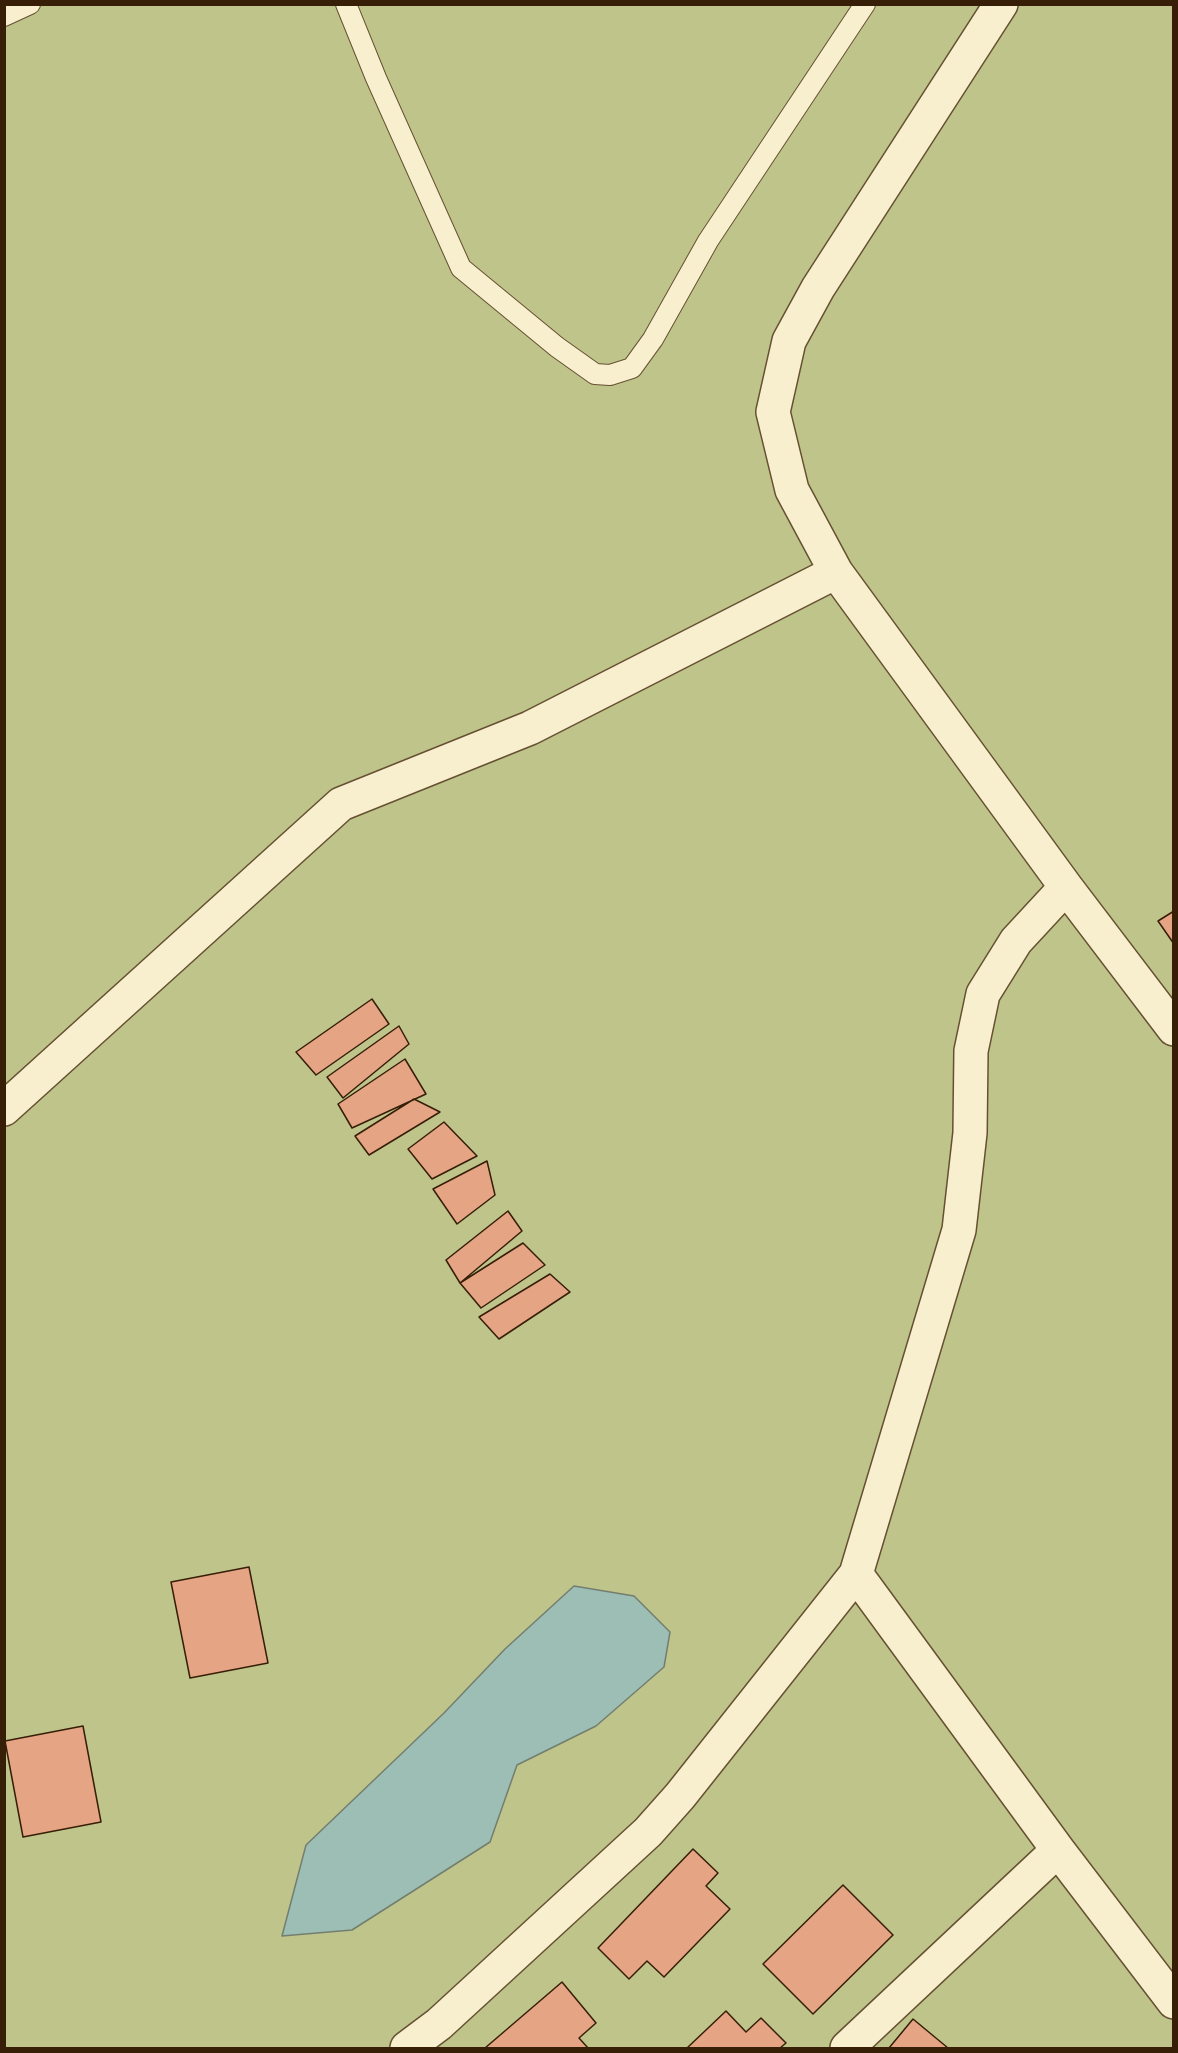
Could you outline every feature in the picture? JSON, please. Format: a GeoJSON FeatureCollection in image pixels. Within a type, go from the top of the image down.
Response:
{"type":"FeatureCollection","features":[{"type":"Feature","properties":{"kind":"street"},"geometry":{"type":"LineString","coordinates":[[1001,4],[818,288],[789,341],[773,412],[792,490],[837,572],[1066,887],[1173,1029]]}},
{"type":"Feature","properties":{"kind":"street"},"geometry":{"type":"LineString","coordinates":[[4,1109],[341,804],[530,728],[837,572]]}},
{"type":"Feature","properties":{"kind":"street"},"geometry":{"type":"LineString","coordinates":[[407,2049],[439,2024],[648,1832],[680,1797],[856,1574],[959,1230],[970,1133],[971,1051],[983,994],[1016,941],[1066,887]]}},
{"type":"Feature","properties":{"kind":"street"},"geometry":{"type":"LineString","coordinates":[[856,1574],[1058,1850],[1173,2002]]}},
{"type":"Feature","properties":{"kind":"street"},"geometry":{"type":"LineString","coordinates":[[847,2049],[944,1955],[1058,1850]]}},
{"type":"Feature","properties":{"kind":"lane"},"geometry":{"type":"LineString","coordinates":[[4,16],[30,4]]}},
{"type":"Feature","properties":{"kind":"lane"},"geometry":{"type":"LineString","coordinates":[[346,4],[460,268],[557,347],[595,374],[610,375],[632,368],[652,339],[708,241],[865,4]]}},
{"type":"Feature","properties":{"kind":"green space"},"geometry":{"type":"Polygon","coordinates":[[[5,5],[1173,5],[1173,2048],[5,2048],[5,5]]]}},
{"type":"Feature","properties":{"kind":"water"},"geometry":{"type":"Polygon","coordinates":[[[574,1586],[634,1596],[670,1632],[664,1667],[596,1726],[517,1765],[490,1842],[352,1930],[282,1936],[306,1845],[444,1713],[505,1649],[574,1586]]]}},
{"type":"Feature","properties":{"kind":"building"},"geometry":{"type":"Polygon","coordinates":[[[1174,911],[1174,944],[1158,921],[1174,911]]]}},
{"type":"Feature","properties":{"kind":"building"},"geometry":{"type":"Polygon","coordinates":[[[372,999],[389,1024],[316,1075],[296,1052],[372,999]]]}},
{"type":"Feature","properties":{"kind":"building"},"geometry":{"type":"Polygon","coordinates":[[[399,1026],[409,1044],[343,1098],[327,1077],[399,1026]]]}},
{"type":"Feature","properties":{"kind":"building"},"geometry":{"type":"Polygon","coordinates":[[[405,1059],[426,1094],[352,1128],[338,1104],[405,1059]]]}},
{"type":"Feature","properties":{"kind":"building"},"geometry":{"type":"Polygon","coordinates":[[[414,1099],[440,1112],[369,1155],[355,1136],[414,1099]]]}},
{"type":"Feature","properties":{"kind":"building"},"geometry":{"type":"Polygon","coordinates":[[[444,1122],[477,1156],[432,1179],[408,1149],[444,1122]]]}},
{"type":"Feature","properties":{"kind":"building"},"geometry":{"type":"Polygon","coordinates":[[[487,1161],[495,1195],[457,1224],[433,1189],[487,1161]]]}},
{"type":"Feature","properties":{"kind":"building"},"geometry":{"type":"Polygon","coordinates":[[[508,1211],[522,1231],[460,1283],[446,1260],[508,1211]]]}},
{"type":"Feature","properties":{"kind":"building"},"geometry":{"type":"Polygon","coordinates":[[[523,1243],[545,1265],[481,1308],[460,1283],[523,1243]]]}},
{"type":"Feature","properties":{"kind":"building"},"geometry":{"type":"Polygon","coordinates":[[[550,1274],[570,1292],[499,1339],[479,1317],[550,1274]]]}},
{"type":"Feature","properties":{"kind":"building"},"geometry":{"type":"Polygon","coordinates":[[[249,1567],[268,1663],[190,1678],[171,1582],[249,1567]]]}},
{"type":"Feature","properties":{"kind":"building"},"geometry":{"type":"Polygon","coordinates":[[[83,1726],[101,1822],[23,1837],[5,1741],[83,1726]]]}},
{"type":"Feature","properties":{"kind":"building"},"geometry":{"type":"Polygon","coordinates":[[[693,1849],[718,1873],[706,1886],[730,1909],[664,1977],[647,1961],[629,1979],[598,1948],[693,1849]]]}},
{"type":"Feature","properties":{"kind":"building"},"geometry":{"type":"Polygon","coordinates":[[[843,1885],[893,1935],[813,2014],[763,1964],[843,1885]]]}},
{"type":"Feature","properties":{"kind":"building"},"geometry":{"type":"Polygon","coordinates":[[[562,1982],[596,2023],[579,2038],[588,2048],[485,2048],[562,1982]]]}},
{"type":"Feature","properties":{"kind":"building"},"geometry":{"type":"Polygon","coordinates":[[[726,2011],[746,2032],[761,2018],[786,2043],[780,2048],[687,2048],[726,2011]]]}},
{"type":"Feature","properties":{"kind":"building"},"geometry":{"type":"Polygon","coordinates":[[[913,2019],[948,2048],[889,2048],[913,2019]]]}}]}
